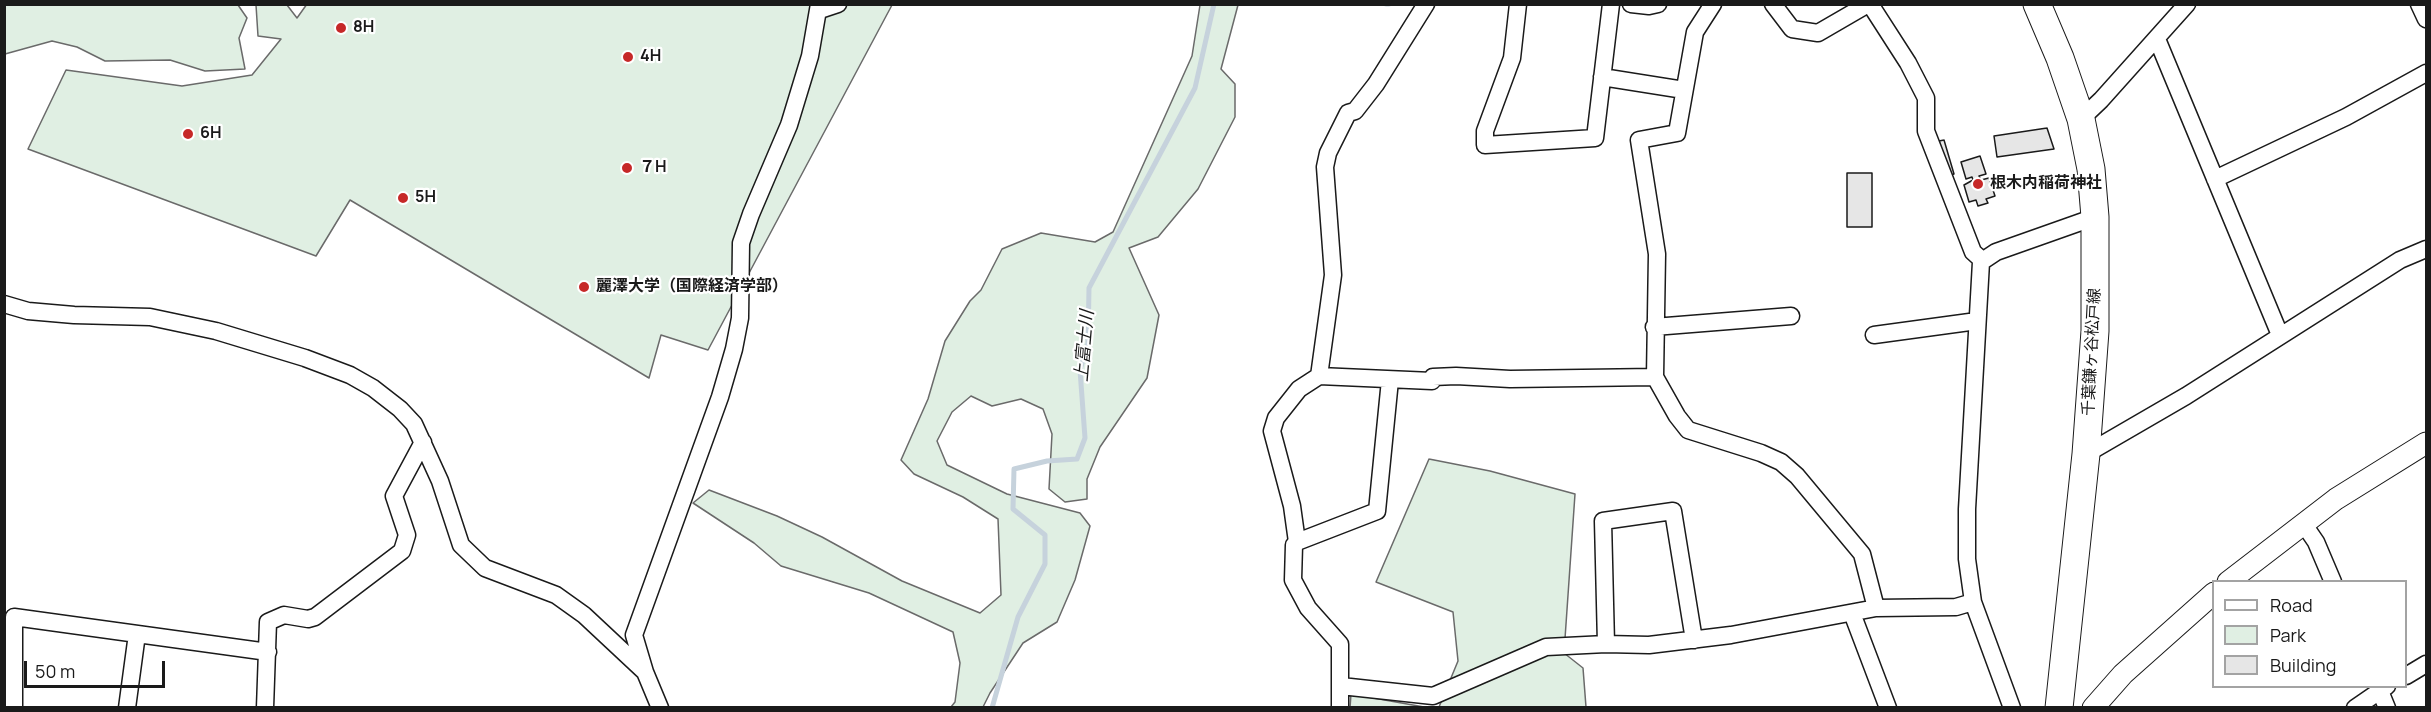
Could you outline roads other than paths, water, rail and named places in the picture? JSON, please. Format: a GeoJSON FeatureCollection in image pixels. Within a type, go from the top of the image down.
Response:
{"type":"FeatureCollection","features":[{"type":"Feature","properties":{"kind":"main road","name":"千葉鎌ヶ谷松戸線"},"geometry":{"type":"LineString","coordinates":[[2037,4],[2061,58],[2081,118],[2091,169],[2095,217],[2095,332],[2086,454],[2059,708]]}},
{"type":"Feature","properties":{"kind":"street"},"geometry":{"type":"LineString","coordinates":[[660,708],[645,672],[634,635],[720,397],[734,349],[740,318],[741,243],[789,125],[810,56],[819,7],[838,4]]}},
{"type":"Feature","properties":{"kind":"street"},"geometry":{"type":"LineString","coordinates":[[1319,376],[1333,275],[1325,167],[1328,153],[1348,113],[1355,111],[1376,84],[1426,4]]}},
{"type":"Feature","properties":{"kind":"street"},"geometry":{"type":"LineString","coordinates":[[1518,4],[1512,58],[1485,131],[1485,145],[1595,138],[1611,4]]}},
{"type":"Feature","properties":{"kind":"street"},"geometry":{"type":"LineString","coordinates":[[1631,4],[1649,6],[1658,4]]}},
{"type":"Feature","properties":{"kind":"street"},"geometry":{"type":"LineString","coordinates":[[1713,4],[1695,32],[1677,133],[1639,140],[1657,254],[1654,327],[1655,376],[1677,416],[1689,430],[1761,453],[1781,462],[1797,476],[1862,554],[1876,608]]}},
{"type":"Feature","properties":{"kind":"street"},"geometry":{"type":"LineString","coordinates":[[1773,4],[1792,29],[1818,33],[1868,5],[1908,63],[1926,98],[1926,131],[1973,252],[1983,261]]}},
{"type":"Feature","properties":{"kind":"street"},"geometry":{"type":"LineString","coordinates":[[2081,118],[2157,39],[2187,4]]}},
{"type":"Feature","properties":{"kind":"street"},"geometry":{"type":"LineString","coordinates":[[2419,4],[2427,19]]}},
{"type":"Feature","properties":{"kind":"street"},"geometry":{"type":"LineString","coordinates":[[2157,39],[2280,336]]}},
{"type":"Feature","properties":{"kind":"street"},"geometry":{"type":"LineString","coordinates":[[2216,179],[2346,117],[2427,73]]}},
{"type":"Feature","properties":{"kind":"street"},"geometry":{"type":"LineString","coordinates":[[1602,77],[1684,90]]}},
{"type":"Feature","properties":{"kind":"street"},"geometry":{"type":"LineString","coordinates":[[2012,708],[1973,602],[1966,559],[1981,262],[1996,252],[2095,217]]}},
{"type":"Feature","properties":{"kind":"street"},"geometry":{"type":"LineString","coordinates":[[2086,454],[2186,396],[2400,260],[2427,249]]}},
{"type":"Feature","properties":{"kind":"street"},"geometry":{"type":"LineString","coordinates":[[4,304],[28,311],[150,317],[216,331],[305,358],[350,375],[373,388],[414,424],[441,481],[461,545],[485,568],[556,595],[584,615],[645,672]]}},
{"type":"Feature","properties":{"kind":"street"},"geometry":{"type":"LineString","coordinates":[[1654,327],[1791,316]]}},
{"type":"Feature","properties":{"kind":"street"},"geometry":{"type":"LineString","coordinates":[[1874,335],[1977,321]]}},
{"type":"Feature","properties":{"kind":"street"},"geometry":{"type":"LineString","coordinates":[[1297,542],[1292,506],[1272,431],[1276,418],[1299,389],[1319,376],[1432,381],[1433,377],[1456,376],[1510,379],[1655,376]]}},
{"type":"Feature","properties":{"kind":"street"},"geometry":{"type":"LineString","coordinates":[[1340,708],[1340,644],[1308,608],[1293,580],[1294,544],[1377,511],[1390,380]]}},
{"type":"Feature","properties":{"kind":"street"},"geometry":{"type":"LineString","coordinates":[[266,708],[268,622],[284,615],[308,619],[315,617],[402,551],[407,535],[394,496],[423,442]]}},
{"type":"Feature","properties":{"kind":"street"},"geometry":{"type":"LineString","coordinates":[[2231,580],[2303,523],[2367,478],[2427,443]]}},
{"type":"Feature","properties":{"kind":"street"},"geometry":{"type":"LineString","coordinates":[[1606,644],[1603,521],[1673,511],[1694,640]]}},
{"type":"Feature","properties":{"kind":"street"},"geometry":{"type":"LineString","coordinates":[[2303,523],[2316,542],[2332,580]]}},
{"type":"Feature","properties":{"kind":"street"},"geometry":{"type":"LineString","coordinates":[[2093,708],[2122,676],[2212,595]]}},
{"type":"Feature","properties":{"kind":"street"},"geometry":{"type":"LineString","coordinates":[[1341,686],[1433,702],[1546,647],[1606,644],[1649,645],[1731,635],[1876,608],[1956,607],[1973,602]]}},
{"type":"Feature","properties":{"kind":"street"},"geometry":{"type":"LineString","coordinates":[[1852,613],[1888,708]]}},
{"type":"Feature","properties":{"kind":"street"},"geometry":{"type":"LineString","coordinates":[[14,708],[14,617],[268,652]]}},
{"type":"Feature","properties":{"kind":"street"},"geometry":{"type":"LineString","coordinates":[[127,708],[136,634]]}},
{"type":"Feature","properties":{"kind":"street"},"geometry":{"type":"LineString","coordinates":[[2407,675],[2427,664]]}},
{"type":"Feature","properties":{"kind":"street"},"geometry":{"type":"LineString","coordinates":[[2355,708],[2382,688],[2387,708]]}},
{"type":"Feature","properties":{"kind":"waterway","name":"上富士川"},"geometry":{"type":"LineString","coordinates":[[992,708],[1018,617],[1045,564],[1045,535],[1013,509],[1014,469],[1047,461],[1077,459],[1085,438],[1080,370],[1088,343],[1089,288],[1195,88],[1214,4]]}},
{"type":"Feature","properties":{"kind":"place","name":"8H"},"geometry":{"type":"Point","coordinates":[341,28]}},
{"type":"Feature","properties":{"kind":"place","name":"4H"},"geometry":{"type":"Point","coordinates":[628,57]}},
{"type":"Feature","properties":{"kind":"place","name":"6H"},"geometry":{"type":"Point","coordinates":[188,134]}},
{"type":"Feature","properties":{"kind":"place","name":"７H"},"geometry":{"type":"Point","coordinates":[627,168]}},
{"type":"Feature","properties":{"kind":"place","name":"根木内稲荷神社"},"geometry":{"type":"Point","coordinates":[1978,184]}},
{"type":"Feature","properties":{"kind":"place","name":"5H"},"geometry":{"type":"Point","coordinates":[403,198]}},
{"type":"Feature","properties":{"kind":"place","name":"麗澤大学（国際経済学部）"},"geometry":{"type":"Point","coordinates":[584,287]}}]}
